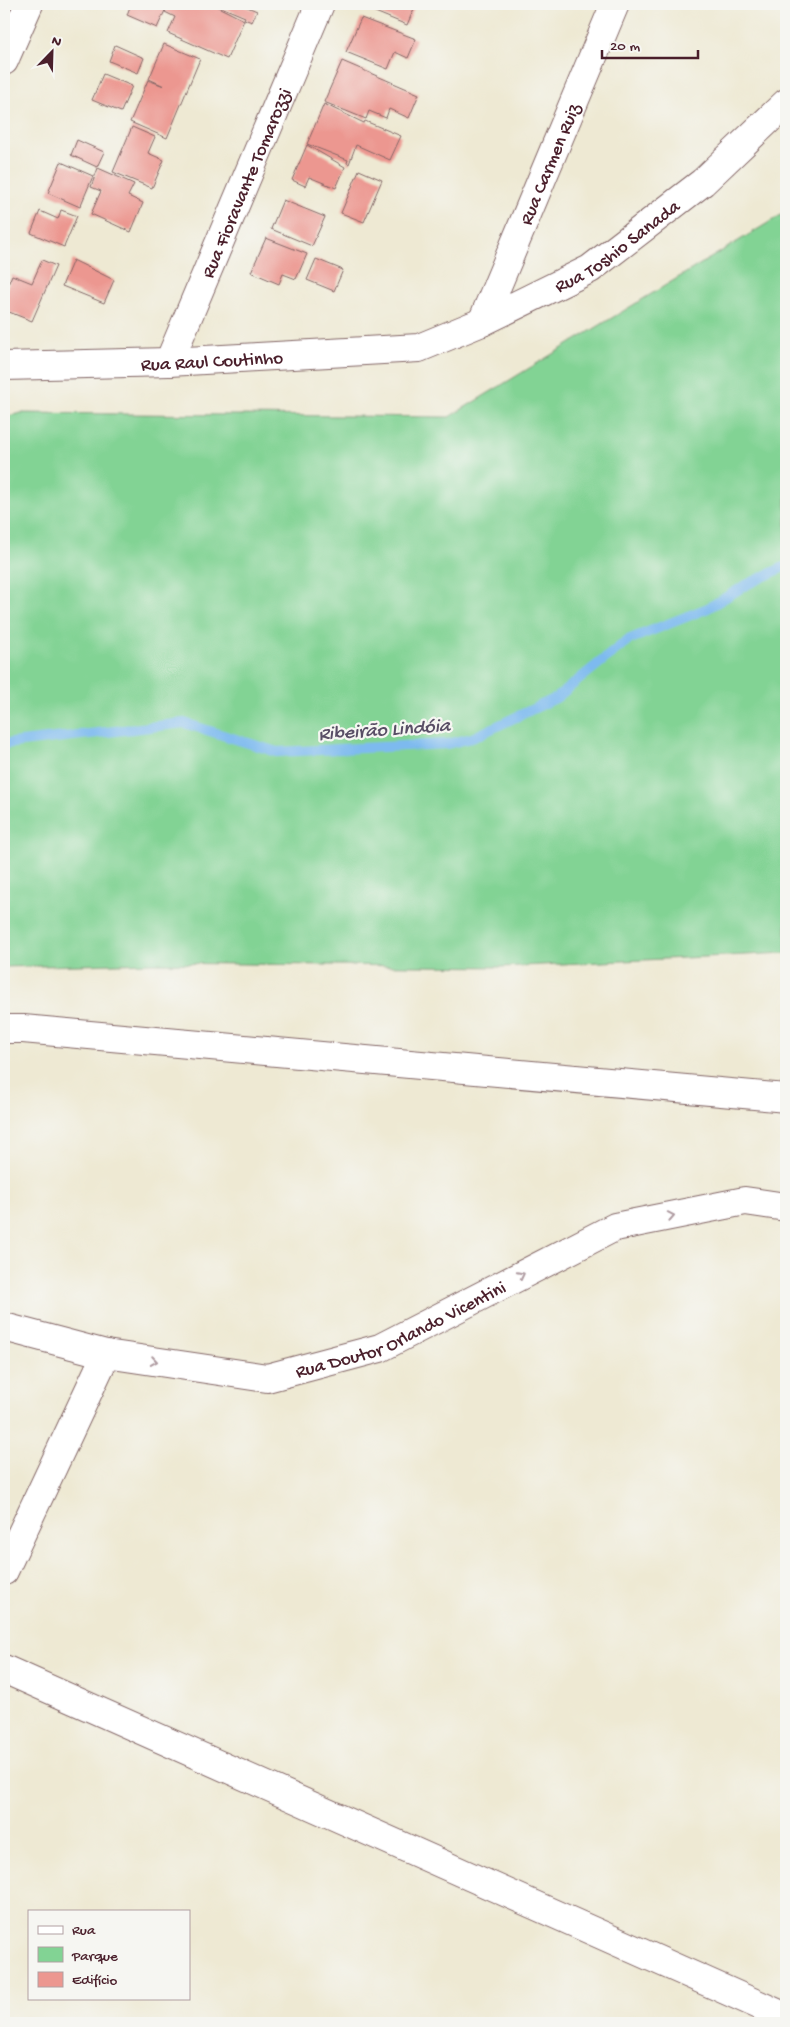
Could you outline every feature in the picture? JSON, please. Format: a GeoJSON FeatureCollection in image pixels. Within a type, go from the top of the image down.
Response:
{"type":"FeatureCollection","features":[{"type":"Feature","properties":{"kind":"street"},"geometry":{"type":"LineString","coordinates":[[4,61],[29,4]]}},
{"type":"Feature","properties":{"kind":"street","name":"Rua Fioravante Tomarozzi"},"geometry":{"type":"LineString","coordinates":[[169,362],[320,4]]}},
{"type":"Feature","properties":{"kind":"street","name":"Rua Carmen Ruiz"},"geometry":{"type":"LineString","coordinates":[[482,322],[615,4]]}},
{"type":"Feature","properties":{"kind":"street","name":"Rua Toshio Sanada"},"geometry":{"type":"LineString","coordinates":[[419,348],[482,322],[590,268],[703,182],[786,103]]}},
{"type":"Feature","properties":{"kind":"street","name":"Rua Raul Coutinho"},"geometry":{"type":"LineString","coordinates":[[4,366],[169,362],[419,348]]}},
{"type":"Feature","properties":{"kind":"street"},"geometry":{"type":"LineString","coordinates":[[4,1030],[42,1031],[786,1098]]}},
{"type":"Feature","properties":{"kind":"street","name":"Rua Doutor Orlando Vicentini"},"geometry":{"type":"LineString","coordinates":[[4,1327],[106,1354],[267,1378],[380,1348],[615,1227],[745,1201],[786,1207]]}},
{"type":"Feature","properties":{"kind":"street"},"geometry":{"type":"LineString","coordinates":[[4,1571],[106,1354]]}},
{"type":"Feature","properties":{"kind":"street"},"geometry":{"type":"LineString","coordinates":[[4,1669],[786,2017]]}},
{"type":"Feature","properties":{"kind":"green space"},"geometry":{"type":"Polygon","coordinates":[[[786,212],[786,953],[501,967],[152,963],[4,967],[4,417],[21,413],[449,417],[786,212]]]}},
{"type":"Feature","properties":{"kind":"building"},"geometry":{"type":"Polygon","coordinates":[[[131,4],[168,4],[157,28],[127,15],[131,4]]]}},
{"type":"Feature","properties":{"kind":"building"},"geometry":{"type":"Polygon","coordinates":[[[169,4],[212,4],[244,20],[227,59],[168,33],[175,17],[165,12],[169,4]]]}},
{"type":"Feature","properties":{"kind":"building"},"geometry":{"type":"Polygon","coordinates":[[[214,4],[240,4],[257,11],[252,22],[244,19],[245,17],[214,4]]]}},
{"type":"Feature","properties":{"kind":"building"},"geometry":{"type":"Polygon","coordinates":[[[365,4],[416,4],[407,25],[363,7],[365,4]]]}},
{"type":"Feature","properties":{"kind":"building"},"geometry":{"type":"Polygon","coordinates":[[[361,18],[416,39],[408,58],[395,52],[388,69],[346,52],[361,18]]]}},
{"type":"Feature","properties":{"kind":"building"},"geometry":{"type":"Polygon","coordinates":[[[164,44],[200,59],[167,138],[130,122],[148,80],[164,86],[149,79],[164,44]]]}},
{"type":"Feature","properties":{"kind":"building"},"geometry":{"type":"Polygon","coordinates":[[[115,45],[144,58],[138,73],[109,61],[115,45]]]}},
{"type":"Feature","properties":{"kind":"building"},"geometry":{"type":"Polygon","coordinates":[[[342,61],[419,94],[409,118],[389,109],[386,118],[369,111],[366,119],[324,102],[342,61]]]}},
{"type":"Feature","properties":{"kind":"building"},"geometry":{"type":"Polygon","coordinates":[[[103,74],[132,86],[121,112],[92,100],[103,74]]]}},
{"type":"Feature","properties":{"kind":"building"},"geometry":{"type":"Polygon","coordinates":[[[324,104],[364,123],[365,121],[401,136],[390,160],[356,145],[349,164],[347,163],[348,160],[307,144],[324,104]]]}},
{"type":"Feature","properties":{"kind":"building"},"geometry":{"type":"Polygon","coordinates":[[[132,127],[155,137],[148,153],[164,160],[152,188],[113,172],[132,127]]]}},
{"type":"Feature","properties":{"kind":"building"},"geometry":{"type":"Polygon","coordinates":[[[77,140],[104,152],[97,167],[71,155],[77,140]]]}},
{"type":"Feature","properties":{"kind":"building"},"geometry":{"type":"Polygon","coordinates":[[[307,145],[345,167],[336,188],[309,177],[305,186],[292,180],[307,145]]]}},
{"type":"Feature","properties":{"kind":"building"},"geometry":{"type":"Polygon","coordinates":[[[61,162],[93,176],[80,207],[48,193],[61,162]]]}},
{"type":"Feature","properties":{"kind":"building"},"geometry":{"type":"Polygon","coordinates":[[[98,168],[134,184],[128,196],[143,203],[131,232],[91,214],[101,191],[91,187],[98,168]]]}},
{"type":"Feature","properties":{"kind":"building"},"geometry":{"type":"Polygon","coordinates":[[[359,170],[382,180],[364,222],[341,213],[359,170]]]}},
{"type":"Feature","properties":{"kind":"building"},"geometry":{"type":"Polygon","coordinates":[[[283,200],[325,217],[312,246],[271,229],[283,200]]]}},
{"type":"Feature","properties":{"kind":"building"},"geometry":{"type":"Polygon","coordinates":[[[61,210],[77,216],[64,247],[31,233],[40,211],[58,219],[61,210]]]}},
{"type":"Feature","properties":{"kind":"building"},"geometry":{"type":"Polygon","coordinates":[[[266,238],[307,254],[296,279],[283,274],[279,284],[251,272],[266,238]]]}},
{"type":"Feature","properties":{"kind":"building"},"geometry":{"type":"Polygon","coordinates":[[[316,259],[343,270],[334,291],[307,280],[316,259]]]}},
{"type":"Feature","properties":{"kind":"building"},"geometry":{"type":"Polygon","coordinates":[[[42,260],[56,266],[32,321],[4,310],[4,294],[12,275],[32,283],[42,260]]]}},
{"type":"Feature","properties":{"kind":"building"},"geometry":{"type":"Polygon","coordinates":[[[73,260],[114,280],[104,303],[62,286],[73,260]]]}},
{"type":"Feature","properties":{"kind":"waterway","name":"Ribeirão Lindóia"},"geometry":{"type":"LineString","coordinates":[[4,744],[184,723],[277,752],[447,744],[472,738],[556,698],[628,640],[708,608],[746,585],[786,566]]}}]}
